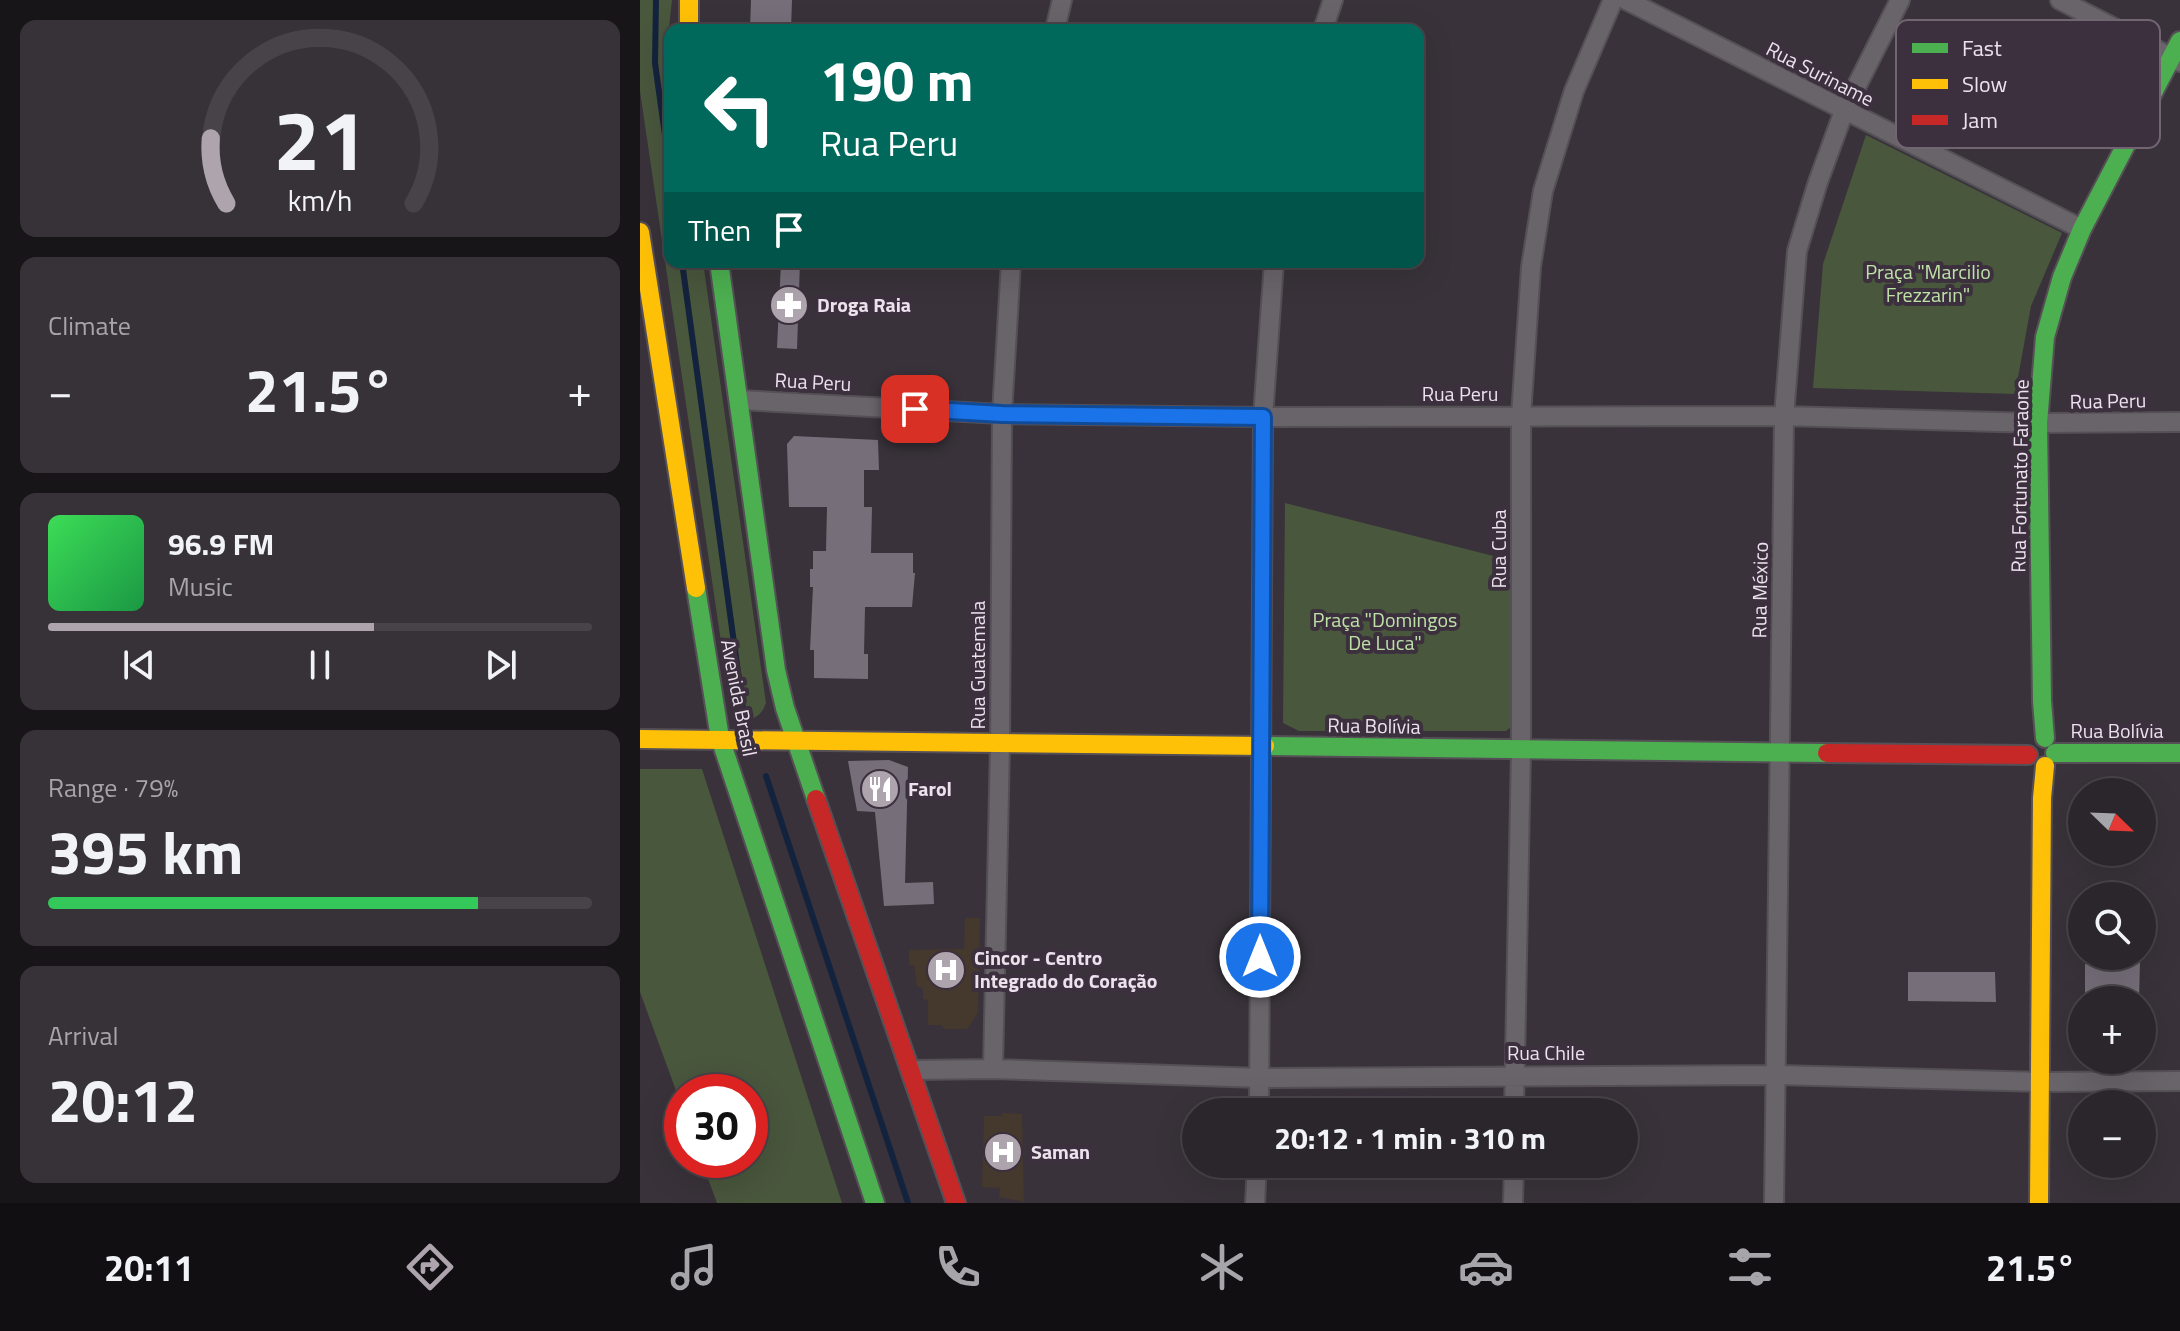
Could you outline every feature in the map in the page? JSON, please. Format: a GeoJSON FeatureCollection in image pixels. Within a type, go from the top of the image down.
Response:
{"type":"FeatureCollection","features":[{"type":"Feature","properties":{"kind":"main road"},"geometry":{"type":"LineString","coordinates":[[689,0],[689,24]]}},
{"type":"Feature","properties":{"kind":"main road","name":"Rua Fortunato Faraone"},"geometry":{"type":"LineString","coordinates":[[2160,84],[2177,53]]}},
{"type":"Feature","properties":{"kind":"main road","name":"Rua Fortunato Faraone"},"geometry":{"type":"LineString","coordinates":[[2039,1203],[2042,701],[2038,423],[2045,337],[2062,277],[2082,229],[2126,148]]}},
{"type":"Feature","properties":{"kind":"main road","name":"Avenida Brasil"},"geometry":{"type":"LineString","coordinates":[[640,232],[720,738],[875,1203]]}},
{"type":"Feature","properties":{"kind":"main road","name":"Avenida Brasil"},"geometry":{"type":"LineString","coordinates":[[720,268],[776,670],[795,740],[956,1203]]}},
{"type":"Feature","properties":{"kind":"main road","name":"Rua Bolívia"},"geometry":{"type":"LineString","coordinates":[[640,739],[2180,753]]}},
{"type":"Feature","properties":{"kind":"street"},"geometry":{"type":"LineString","coordinates":[[1056,24],[1062,0]]}},
{"type":"Feature","properties":{"kind":"street"},"geometry":{"type":"LineString","coordinates":[[1325,24],[1333,0]]}},
{"type":"Feature","properties":{"kind":"street","name":"Rua Cuba"},"geometry":{"type":"LineString","coordinates":[[1514,1098],[1521,749],[1521,416],[1531,267],[1543,191],[1574,91],[1613,0]]}},
{"type":"Feature","properties":{"kind":"street","name":"Rua Suriname"},"geometry":{"type":"LineString","coordinates":[[1626,0],[1896,137]]}},
{"type":"Feature","properties":{"kind":"street","name":"Rua México"},"geometry":{"type":"LineString","coordinates":[[1774,1203],[1784,416],[1797,251],[1844,111],[1900,0]]}},
{"type":"Feature","properties":{"kind":"street"},"geometry":{"type":"LineString","coordinates":[[2060,0],[2104,20]]}},
{"type":"Feature","properties":{"kind":"street","name":"Rua Suriname"},"geometry":{"type":"LineString","coordinates":[[1919,148],[2082,229]]}},
{"type":"Feature","properties":{"kind":"street","name":"Rua Guatemala"},"geometry":{"type":"LineString","coordinates":[[993,1069],[1000,744],[1002,414],[1011,268]]}},
{"type":"Feature","properties":{"kind":"street"},"geometry":{"type":"LineString","coordinates":[[1259,1098],[1263,417],[1274,268]]}},
{"type":"Feature","properties":{"kind":"street","name":"Rua Peru"},"geometry":{"type":"LineString","coordinates":[[740,400],[1002,414],[1784,416],[2038,423],[2180,422]]}},
{"type":"Feature","properties":{"kind":"street","name":"Rua Chile"},"geometry":{"type":"LineString","coordinates":[[912,1070],[993,1069],[1260,1078],[1775,1075],[2040,1082],[2180,1081]]}},
{"type":"Feature","properties":{"kind":"street"},"geometry":{"type":"LineString","coordinates":[[1255,1203],[1256,1178]]}},
{"type":"Feature","properties":{"kind":"street"},"geometry":{"type":"LineString","coordinates":[[1513,1203],[1514,1178]]}},
{"type":"Feature","properties":{"kind":"shaded area","name":"Cincor - Centro Integrado do Coração"},"geometry":{"type":"Polygon","coordinates":[[[965,918],[980,918],[978,1013],[967,1029],[928,1025],[928,1000],[923,999],[923,988],[917,987],[914,965],[909,965],[909,950],[964,949],[965,918]]]}},
{"type":"Feature","properties":{"kind":"shaded area","name":"Saman"},"geometry":{"type":"Polygon","coordinates":[[[1002,1113],[1022,1114],[1024,1202],[999,1197],[1000,1188],[982,1187],[984,1116],[1002,1116],[1002,1113]]]}},
{"type":"Feature","properties":{"kind":"green space"},"geometry":{"type":"Polygon","coordinates":[[[640,0],[672,0],[669,24],[664,24],[664,254],[640,91],[640,0]]]}},
{"type":"Feature","properties":{"kind":"green space","name":"Praça \"Marcilio Frezzarin\""},"geometry":{"type":"Polygon","coordinates":[[[1866,135],[2062,233],[2031,306],[2015,394],[1813,388],[1823,264],[1866,135]]]}},
{"type":"Feature","properties":{"kind":"green space"},"geometry":{"type":"Polygon","coordinates":[[[666,268],[704,268],[766,703],[760,714],[751,719],[741,718],[731,710],[666,268]]]}},
{"type":"Feature","properties":{"kind":"green space","name":"Praça \"Domingos De Luca\""},"geometry":{"type":"Polygon","coordinates":[[[1285,503],[1517,562],[1516,723],[1506,731],[1299,731],[1283,723],[1285,503]]]}},
{"type":"Feature","properties":{"kind":"green space"},"geometry":{"type":"Polygon","coordinates":[[[640,769],[702,769],[842,1203],[717,1203],[708,1178],[768,1178],[768,1074],[670,1074],[640,992],[640,769]]]}},
{"type":"Feature","properties":{"kind":"building"},"geometry":{"type":"Polygon","coordinates":[[[751,0],[792,0],[791,24],[750,24],[751,0]]]}},
{"type":"Feature","properties":{"kind":"building","name":"Droga Raia"},"geometry":{"type":"Polygon","coordinates":[[[781,268],[800,268],[797,349],[777,348],[781,268]]]}},
{"type":"Feature","properties":{"kind":"building"},"geometry":{"type":"Polygon","coordinates":[[[794,436],[878,440],[879,470],[864,470],[864,507],[872,507],[871,553],[913,553],[912,607],[865,607],[864,654],[868,654],[868,679],[814,678],[814,650],[810,650],[813,587],[810,587],[810,569],[813,569],[813,551],[826,551],[827,507],[789,507],[787,444],[794,436]]]}},
{"type":"Feature","properties":{"kind":"building"},"geometry":{"type":"Polygon","coordinates":[[[889,760],[908,767],[905,883],[933,882],[934,904],[884,906],[875,812],[857,811],[848,761],[889,760]]]}},
{"type":"Feature","properties":{"kind":"building"},"geometry":{"type":"Polygon","coordinates":[[[2085,970],[2140,970],[2139,986],[2085,986],[2085,970]]]}},
{"type":"Feature","properties":{"kind":"building"},"geometry":{"type":"Polygon","coordinates":[[[1908,972],[1995,972],[1996,1002],[1908,1001],[1908,972]]]}},
{"type":"Feature","properties":{"kind":"waterway"},"geometry":{"type":"LineString","coordinates":[[656,0],[655,63],[664,128]]}},
{"type":"Feature","properties":{"kind":"waterway"},"geometry":{"type":"LineString","coordinates":[[683,268],[743,709]]}},
{"type":"Feature","properties":{"kind":"waterway"},"geometry":{"type":"LineString","coordinates":[[766,776],[908,1203]]}},
{"type":"Feature","properties":{"kind":"traffic: fast"},"geometry":{"type":"LineString","coordinates":[[2160,79],[2180,41]]}},
{"type":"Feature","properties":{"kind":"traffic: fast"},"geometry":{"type":"LineString","coordinates":[[2045,738],[2038,423],[2045,337],[2062,277],[2082,229],[2124,148]]}},
{"type":"Feature","properties":{"kind":"traffic: fast"},"geometry":{"type":"LineString","coordinates":[[720,268],[776,670],[785,708],[816,799]]}},
{"type":"Feature","properties":{"kind":"traffic: fast"},"geometry":{"type":"LineString","coordinates":[[696,588],[720,738],[875,1203]]}},
{"type":"Feature","properties":{"kind":"traffic: fast"},"geometry":{"type":"LineString","coordinates":[[1265,746],[1827,753]]}},
{"type":"Feature","properties":{"kind":"traffic: fast"},"geometry":{"type":"LineString","coordinates":[[2055,753],[2180,753]]}},
{"type":"Feature","properties":{"kind":"traffic: slow"},"geometry":{"type":"LineString","coordinates":[[689,0],[689,24]]}},
{"type":"Feature","properties":{"kind":"traffic: slow"},"geometry":{"type":"LineString","coordinates":[[640,232],[696,588]]}},
{"type":"Feature","properties":{"kind":"traffic: slow"},"geometry":{"type":"LineString","coordinates":[[640,739],[1265,746]]}},
{"type":"Feature","properties":{"kind":"traffic: slow"},"geometry":{"type":"LineString","coordinates":[[2039,1203],[2042,798],[2045,766]]}},
{"type":"Feature","properties":{"kind":"traffic: jam"},"geometry":{"type":"LineString","coordinates":[[1827,753],[2028,755]]}},
{"type":"Feature","properties":{"kind":"traffic: jam"},"geometry":{"type":"LineString","coordinates":[[816,799],[956,1203]]}},
{"type":"Feature","properties":{"kind":"place","name":"Droga Raia"},"geometry":{"type":"Point","coordinates":[789,305]}},
{"type":"Feature","properties":{"kind":"place","name":"Farol"},"geometry":{"type":"Point","coordinates":[880,789]}},
{"type":"Feature","properties":{"kind":"place","name":"Cincor - Centro Integrado do Coração"},"geometry":{"type":"Point","coordinates":[946,970]}},
{"type":"Feature","properties":{"kind":"place","name":"Saman"},"geometry":{"type":"Point","coordinates":[1003,1152]}},
{"type":"Feature","properties":{"kind":"route"},"geometry":{"type":"LineString","coordinates":[[915,409],[1002,414],[1263,417],[1260,957]]}}]}
